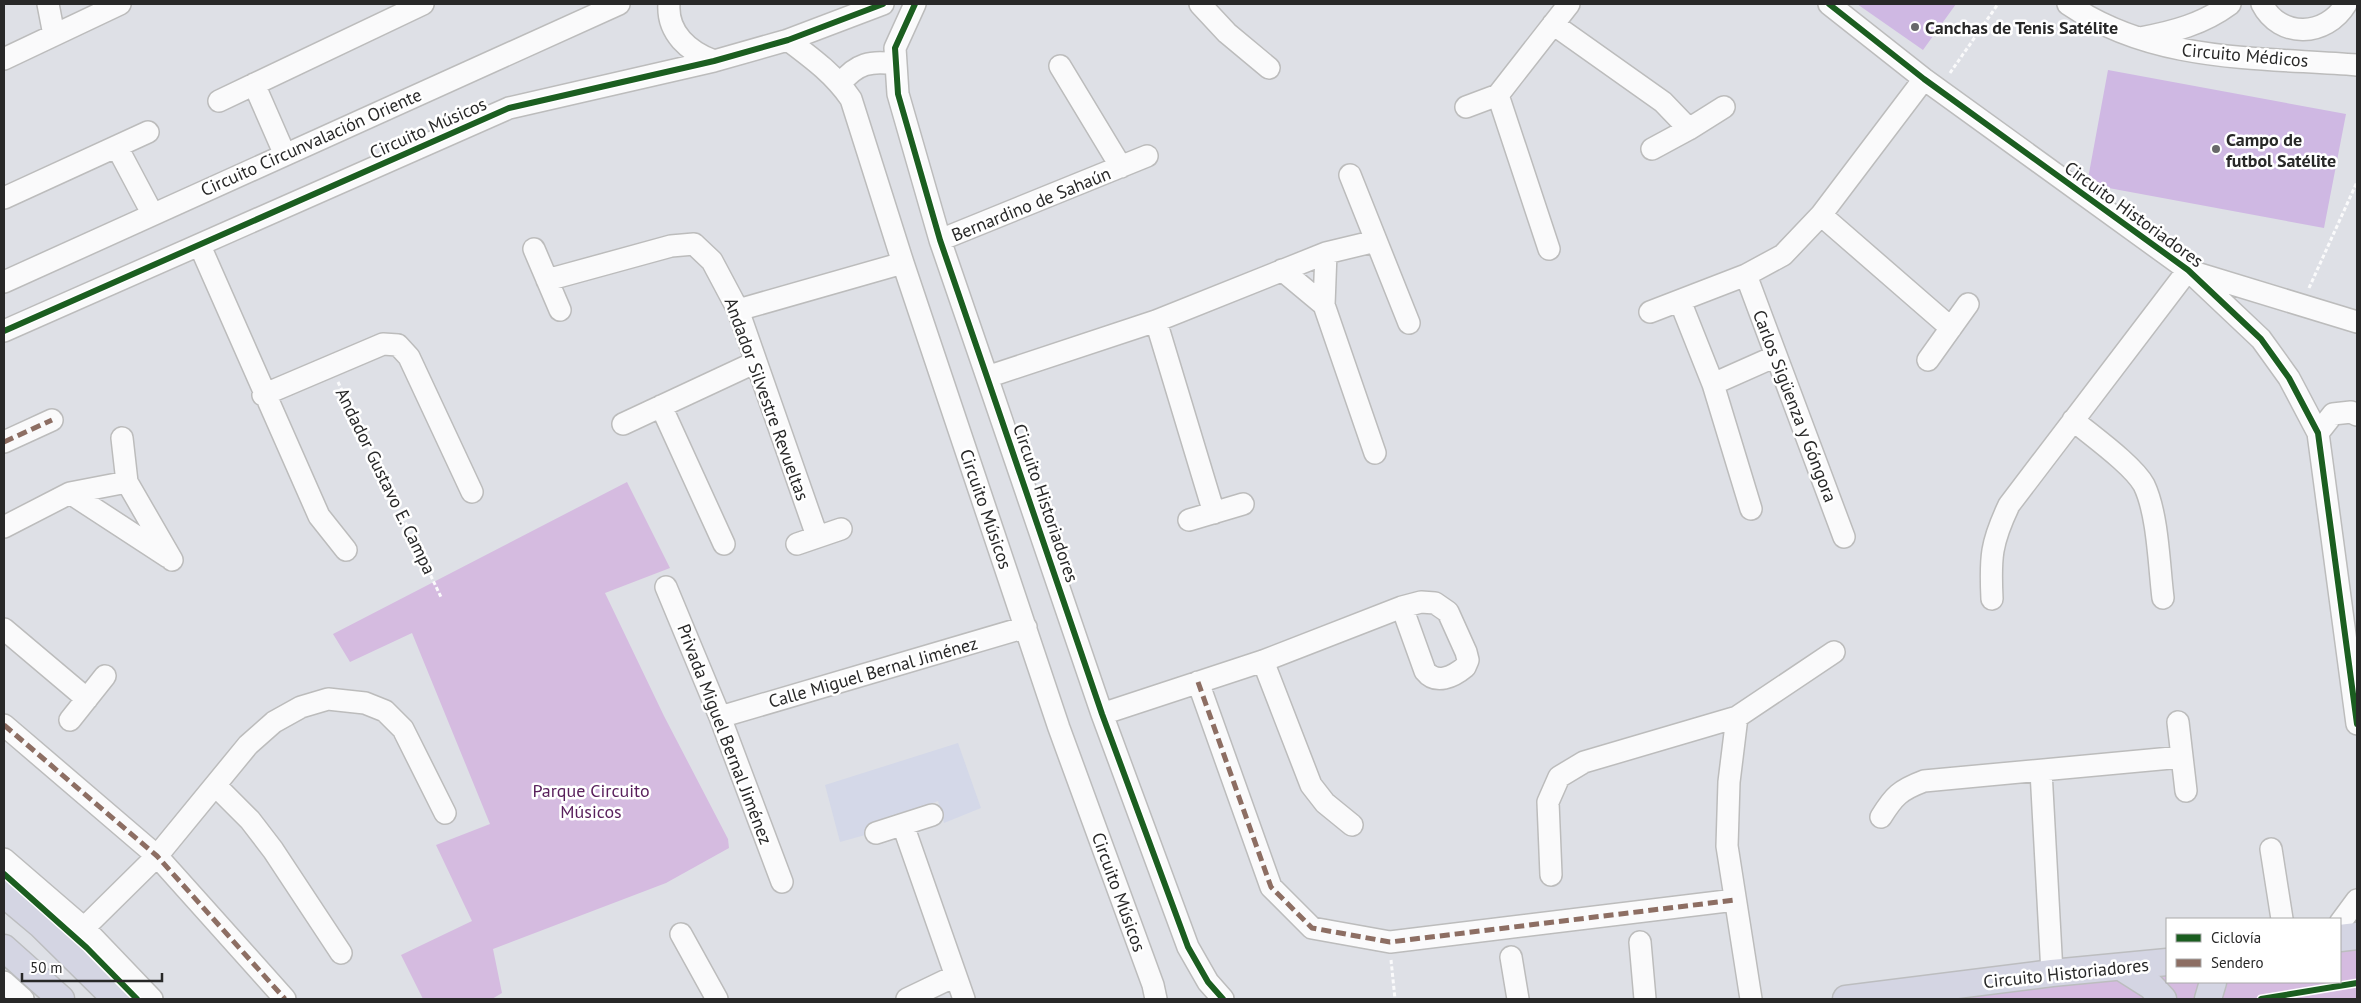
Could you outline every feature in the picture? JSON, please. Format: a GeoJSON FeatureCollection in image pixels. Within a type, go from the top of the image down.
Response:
{"type":"FeatureCollection","features":[{"type":"Feature","properties":{"kind":"main road"},"geometry":{"type":"LineString","coordinates":[[4,894],[41,925],[116,999]]}},
{"type":"Feature","properties":{"kind":"main road"},"geometry":{"type":"LineString","coordinates":[[2341,938],[2357,936]]}},
{"type":"Feature","properties":{"kind":"main road"},"geometry":{"type":"LineString","coordinates":[[4,948],[61,999]]}},
{"type":"Feature","properties":{"kind":"main road","name":"Circuito Historiadores"},"geometry":{"type":"LineString","coordinates":[[1846,999],[2052,973],[2166,962]]}},
{"type":"Feature","properties":{"kind":"main road"},"geometry":{"type":"LineString","coordinates":[[2121,967],[2151,986],[2163,999]]}},
{"type":"Feature","properties":{"kind":"main road"},"geometry":{"type":"LineString","coordinates":[[2208,999],[2213,983]]}},
{"type":"Feature","properties":{"kind":"street"},"geometry":{"type":"LineString","coordinates":[[48,4],[54,35]]}},
{"type":"Feature","properties":{"kind":"street"},"geometry":{"type":"LineString","coordinates":[[4,59],[120,4]]}},
{"type":"Feature","properties":{"kind":"street"},"geometry":{"type":"LineString","coordinates":[[219,101],[423,4]]}},
{"type":"Feature","properties":{"kind":"street","name":"Circuito Circunvalación Oriente"},"geometry":{"type":"LineString","coordinates":[[4,282],[152,213],[619,4]]}},
{"type":"Feature","properties":{"kind":"street"},"geometry":{"type":"LineString","coordinates":[[669,4],[668,13],[671,24],[682,42],[702,57],[714,61]]}},
{"type":"Feature","properties":{"kind":"street","name":"Circuito Músicos"},"geometry":{"type":"LineString","coordinates":[[4,331],[509,108],[714,61],[788,40],[884,4]]}},
{"type":"Feature","properties":{"kind":"street","name":"Circuito Historiadores"},"geometry":{"type":"LineString","coordinates":[[915,4],[895,48],[894,64],[898,94],[940,240],[1102,714],[1188,947],[1208,982],[1223,999]]}},
{"type":"Feature","properties":{"kind":"street"},"geometry":{"type":"LineString","coordinates":[[1200,4],[1227,33],[1270,68]]}},
{"type":"Feature","properties":{"kind":"street"},"geometry":{"type":"LineString","coordinates":[[1466,107],[1498,94],[1569,4]]}},
{"type":"Feature","properties":{"kind":"street","name":"Circuito Historiadores"},"geometry":{"type":"LineString","coordinates":[[1829,4],[1931,84],[2188,270],[2261,339],[2289,378],[2318,433],[2357,724]]}},
{"type":"Feature","properties":{"kind":"street","name":"Circuito Médicos"},"geometry":{"type":"LineString","coordinates":[[2068,4],[2089,18],[2135,39],[2190,53],[2357,65]]}},
{"type":"Feature","properties":{"kind":"street"},"geometry":{"type":"LineString","coordinates":[[2135,39],[2167,33],[2196,23],[2230,4]]}},
{"type":"Feature","properties":{"kind":"street"},"geometry":{"type":"LineString","coordinates":[[2262,4],[2271,16],[2288,28],[2305,30],[2315,29],[2329,22],[2346,4]]}},
{"type":"Feature","properties":{"kind":"street"},"geometry":{"type":"LineString","coordinates":[[1553,24],[1663,102],[1690,129]]}},
{"type":"Feature","properties":{"kind":"street","name":"Circuito Músicos"},"geometry":{"type":"LineString","coordinates":[[788,40],[824,67],[841,84],[851,99],[859,119],[903,263],[1026,627],[1156,999]]}},
{"type":"Feature","properties":{"kind":"street"},"geometry":{"type":"LineString","coordinates":[[841,84],[851,71],[860,66],[881,62],[894,64]]}},
{"type":"Feature","properties":{"kind":"street","name":"Bernardino de Sahaún"},"geometry":{"type":"LineString","coordinates":[[1060,66],[1121,167]]}},
{"type":"Feature","properties":{"kind":"street"},"geometry":{"type":"LineString","coordinates":[[254,84],[285,155]]}},
{"type":"Feature","properties":{"kind":"street"},"geometry":{"type":"LineString","coordinates":[[1650,312],[1746,275],[1783,255],[1821,215],[1931,84]]}},
{"type":"Feature","properties":{"kind":"street"},"geometry":{"type":"LineString","coordinates":[[1498,94],[1549,249]]}},
{"type":"Feature","properties":{"kind":"street"},"geometry":{"type":"LineString","coordinates":[[1652,149],[1690,129],[1724,107]]}},
{"type":"Feature","properties":{"kind":"street"},"geometry":{"type":"LineString","coordinates":[[4,198],[148,132]]}},
{"type":"Feature","properties":{"kind":"street"},"geometry":{"type":"LineString","coordinates":[[117,147],[152,213]]}},
{"type":"Feature","properties":{"kind":"street","name":"Bernardino de Sahaún"},"geometry":{"type":"LineString","coordinates":[[940,240],[1147,156]]}},
{"type":"Feature","properties":{"kind":"street"},"geometry":{"type":"LineString","coordinates":[[1350,176],[1409,323]]}},
{"type":"Feature","properties":{"kind":"street"},"geometry":{"type":"LineString","coordinates":[[1821,215],[1951,328]]}},
{"type":"Feature","properties":{"kind":"street"},"geometry":{"type":"LineString","coordinates":[[987,377],[1156,321],[1326,254],[1376,241]]}},
{"type":"Feature","properties":{"kind":"street","name":"Andador Silvestre Revueltas"},"geometry":{"type":"LineString","coordinates":[[547,280],[672,246],[694,244],[712,261],[738,310],[817,536]]}},
{"type":"Feature","properties":{"kind":"street"},"geometry":{"type":"LineString","coordinates":[[200,246],[264,395],[319,516],[346,550]]}},
{"type":"Feature","properties":{"kind":"street"},"geometry":{"type":"LineString","coordinates":[[534,249],[560,310]]}},
{"type":"Feature","properties":{"kind":"street"},"geometry":{"type":"LineString","coordinates":[[1326,254],[1324,306],[1376,453]]}},
{"type":"Feature","properties":{"kind":"street"},"geometry":{"type":"LineString","coordinates":[[738,310],[903,263]]}},
{"type":"Feature","properties":{"kind":"street"},"geometry":{"type":"LineString","coordinates":[[1282,270],[1324,306]]}},
{"type":"Feature","properties":{"kind":"street"},"geometry":{"type":"LineString","coordinates":[[1992,599],[1990,563],[1996,533],[2009,505],[2188,270],[2357,322]]}},
{"type":"Feature","properties":{"kind":"street","name":"Carlos Sigüenza y Góngora"},"geometry":{"type":"LineString","coordinates":[[1746,275],[1844,537]]}},
{"type":"Feature","properties":{"kind":"street"},"geometry":{"type":"LineString","coordinates":[[1680,301],[1713,384],[1751,510]]}},
{"type":"Feature","properties":{"kind":"street"},"geometry":{"type":"LineString","coordinates":[[1928,360],[1968,304]]}},
{"type":"Feature","properties":{"kind":"street"},"geometry":{"type":"LineString","coordinates":[[1156,321],[1214,513]]}},
{"type":"Feature","properties":{"kind":"street"},"geometry":{"type":"LineString","coordinates":[[264,395],[383,344],[398,345],[409,357],[472,492]]}},
{"type":"Feature","properties":{"kind":"street"},"geometry":{"type":"LineString","coordinates":[[1713,384],[1776,356]]}},
{"type":"Feature","properties":{"kind":"street"},"geometry":{"type":"LineString","coordinates":[[622,424],[756,362]]}},
{"type":"Feature","properties":{"kind":"street"},"geometry":{"type":"LineString","coordinates":[[661,406],[724,544]]}},
{"type":"Feature","properties":{"kind":"street"},"geometry":{"type":"LineString","coordinates":[[2318,433],[2333,414],[2351,412],[2357,416]]}},
{"type":"Feature","properties":{"kind":"street"},"geometry":{"type":"LineString","coordinates":[[4,442],[52,420]]}},
{"type":"Feature","properties":{"kind":"street"},"geometry":{"type":"LineString","coordinates":[[2073,420],[2128,467],[2143,484],[2152,506],[2163,598]]}},
{"type":"Feature","properties":{"kind":"street"},"geometry":{"type":"LineString","coordinates":[[70,493],[172,560],[127,482],[122,438]]}},
{"type":"Feature","properties":{"kind":"street"},"geometry":{"type":"LineString","coordinates":[[4,527],[70,493],[127,482]]}},
{"type":"Feature","properties":{"kind":"street"},"geometry":{"type":"LineString","coordinates":[[1189,520],[1244,504]]}},
{"type":"Feature","properties":{"kind":"street"},"geometry":{"type":"LineString","coordinates":[[797,544],[841,529]]}},
{"type":"Feature","properties":{"kind":"street","name":"Privada Miguel Bernal Jiménez"},"geometry":{"type":"LineString","coordinates":[[666,587],[720,717],[782,882]]}},
{"type":"Feature","properties":{"kind":"street"},"geometry":{"type":"LineString","coordinates":[[1102,714],[1263,661],[1402,607]]}},
{"type":"Feature","properties":{"kind":"street","name":"Calle Miguel Bernal Jiménez"},"geometry":{"type":"LineString","coordinates":[[720,717],[1026,627]]}},
{"type":"Feature","properties":{"kind":"street"},"geometry":{"type":"LineString","coordinates":[[4,629],[87,699]]}},
{"type":"Feature","properties":{"kind":"street"},"geometry":{"type":"LineString","coordinates":[[1550,875],[1548,802],[1559,777],[1584,762],[1737,716],[1834,652]]}},
{"type":"Feature","properties":{"kind":"street"},"geometry":{"type":"LineString","coordinates":[[1263,661],[1312,785],[1325,804],[1352,825]]}},
{"type":"Feature","properties":{"kind":"street"},"geometry":{"type":"LineString","coordinates":[[70,720],[105,676]]}},
{"type":"Feature","properties":{"kind":"street"},"geometry":{"type":"LineString","coordinates":[[1198,682],[1271,887],[1312,928],[1390,942],[1736,900]]}},
{"type":"Feature","properties":{"kind":"street"},"geometry":{"type":"LineString","coordinates":[[84,928],[157,856],[248,746],[280,718],[301,707],[328,699],[365,703],[385,711],[402,729],[445,814]]}},
{"type":"Feature","properties":{"kind":"street"},"geometry":{"type":"LineString","coordinates":[[1737,716],[1729,782],[1727,846],[1751,999]]}},
{"type":"Feature","properties":{"kind":"street"},"geometry":{"type":"LineString","coordinates":[[2178,722],[2186,791]]}},
{"type":"Feature","properties":{"kind":"street"},"geometry":{"type":"LineString","coordinates":[[4,725],[157,856],[285,999]]}},
{"type":"Feature","properties":{"kind":"street"},"geometry":{"type":"LineString","coordinates":[[1881,818],[1892,799],[1905,788],[1924,782],[2182,757]]}},
{"type":"Feature","properties":{"kind":"street"},"geometry":{"type":"LineString","coordinates":[[2041,770],[2052,973]]}},
{"type":"Feature","properties":{"kind":"street"},"geometry":{"type":"LineString","coordinates":[[216,786],[250,820],[273,850],[341,953]]}},
{"type":"Feature","properties":{"kind":"street"},"geometry":{"type":"LineString","coordinates":[[876,833],[932,816]]}},
{"type":"Feature","properties":{"kind":"street"},"geometry":{"type":"LineString","coordinates":[[903,825],[964,999]]}},
{"type":"Feature","properties":{"kind":"street"},"geometry":{"type":"LineString","coordinates":[[2271,849],[2282,918]]}},
{"type":"Feature","properties":{"kind":"street"},"geometry":{"type":"LineString","coordinates":[[4,859],[84,928],[152,999]]}},
{"type":"Feature","properties":{"kind":"street"},"geometry":{"type":"LineString","coordinates":[[2341,922],[2357,900]]}},
{"type":"Feature","properties":{"kind":"street"},"geometry":{"type":"LineString","coordinates":[[681,934],[717,999]]}},
{"type":"Feature","properties":{"kind":"street"},"geometry":{"type":"LineString","coordinates":[[1640,942],[1645,999]]}},
{"type":"Feature","properties":{"kind":"street"},"geometry":{"type":"LineString","coordinates":[[1511,957],[1518,999]]}},
{"type":"Feature","properties":{"kind":"street"},"geometry":{"type":"LineString","coordinates":[[907,999],[955,976]]}},
{"type":"Feature","properties":{"kind":"path"},"geometry":{"type":"LineString","coordinates":[[1931,84],[1998,4]]}},
{"type":"Feature","properties":{"kind":"path"},"geometry":{"type":"LineString","coordinates":[[2303,305],[2313,277],[2357,182]]}},
{"type":"Feature","properties":{"kind":"path"},"geometry":{"type":"LineString","coordinates":[[1390,942],[1395,999]]}},
{"type":"Feature","properties":{"kind":"shaded area","name":"Canchas de Tenis Satélite"},"geometry":{"type":"Polygon","coordinates":[[[1857,4],[1956,4],[1923,50],[1857,4]]]}},
{"type":"Feature","properties":{"kind":"shaded area","name":"Campo de futbol Satélite"},"geometry":{"type":"Polygon","coordinates":[[[2108,70],[2346,114],[2324,228],[2087,184],[2108,70]]]}},
{"type":"Feature","properties":{"kind":"shaded area"},"geometry":{"type":"Polygon","coordinates":[[[958,743],[981,808],[944,823],[938,801],[875,824],[876,832],[840,842],[825,785],[958,743]]]}},
{"type":"Feature","properties":{"kind":"green space","name":"Parque Circuito Músicos"},"geometry":{"type":"Polygon","coordinates":[[[627,482],[670,568],[605,593],[664,716],[728,839],[729,848],[666,883],[493,949],[502,993],[492,999],[423,999],[401,955],[472,921],[436,845],[490,824],[412,633],[350,662],[333,634],[627,482]]]}},
{"type":"Feature","properties":{"kind":"green space"},"geometry":{"type":"Polygon","coordinates":[[[2357,943],[2357,999],[1904,999],[2166,967],[2166,983],[2341,983],[2341,945],[2357,943]]]}},
{"type":"Feature","properties":{"kind":"marked path"},"geometry":{"type":"LineString","coordinates":[[4,442],[52,420]]}},
{"type":"Feature","properties":{"kind":"marked path"},"geometry":{"type":"LineString","coordinates":[[1198,682],[1271,887],[1312,928],[1390,942],[1735,900]]}},
{"type":"Feature","properties":{"kind":"marked path"},"geometry":{"type":"LineString","coordinates":[[4,725],[157,856],[285,999]]}},
{"type":"Feature","properties":{"kind":"cycle path"},"geometry":{"type":"LineString","coordinates":[[4,331],[509,108],[714,61],[788,40],[883,4]]}},
{"type":"Feature","properties":{"kind":"cycle path"},"geometry":{"type":"LineString","coordinates":[[915,4],[895,48],[898,94],[940,240],[1102,714],[1188,947],[1208,982],[1223,999]]}},
{"type":"Feature","properties":{"kind":"cycle path"},"geometry":{"type":"LineString","coordinates":[[1829,4],[1924,79],[2188,270],[2261,339],[2289,378],[2318,433],[2357,724]]}},
{"type":"Feature","properties":{"kind":"cycle path"},"geometry":{"type":"LineString","coordinates":[[4,874],[87,948],[137,999]]}},
{"type":"Feature","properties":{"kind":"cycle path"},"geometry":{"type":"LineString","coordinates":[[2261,999],[2357,983]]}},
{"type":"Feature","properties":{"kind":"place","name":"Canchas de Tenis Satélite"},"geometry":{"type":"Point","coordinates":[1915,27]}},
{"type":"Feature","properties":{"kind":"place","name":"Campo de futbol Satélite"},"geometry":{"type":"Point","coordinates":[2216,149]}}]}
